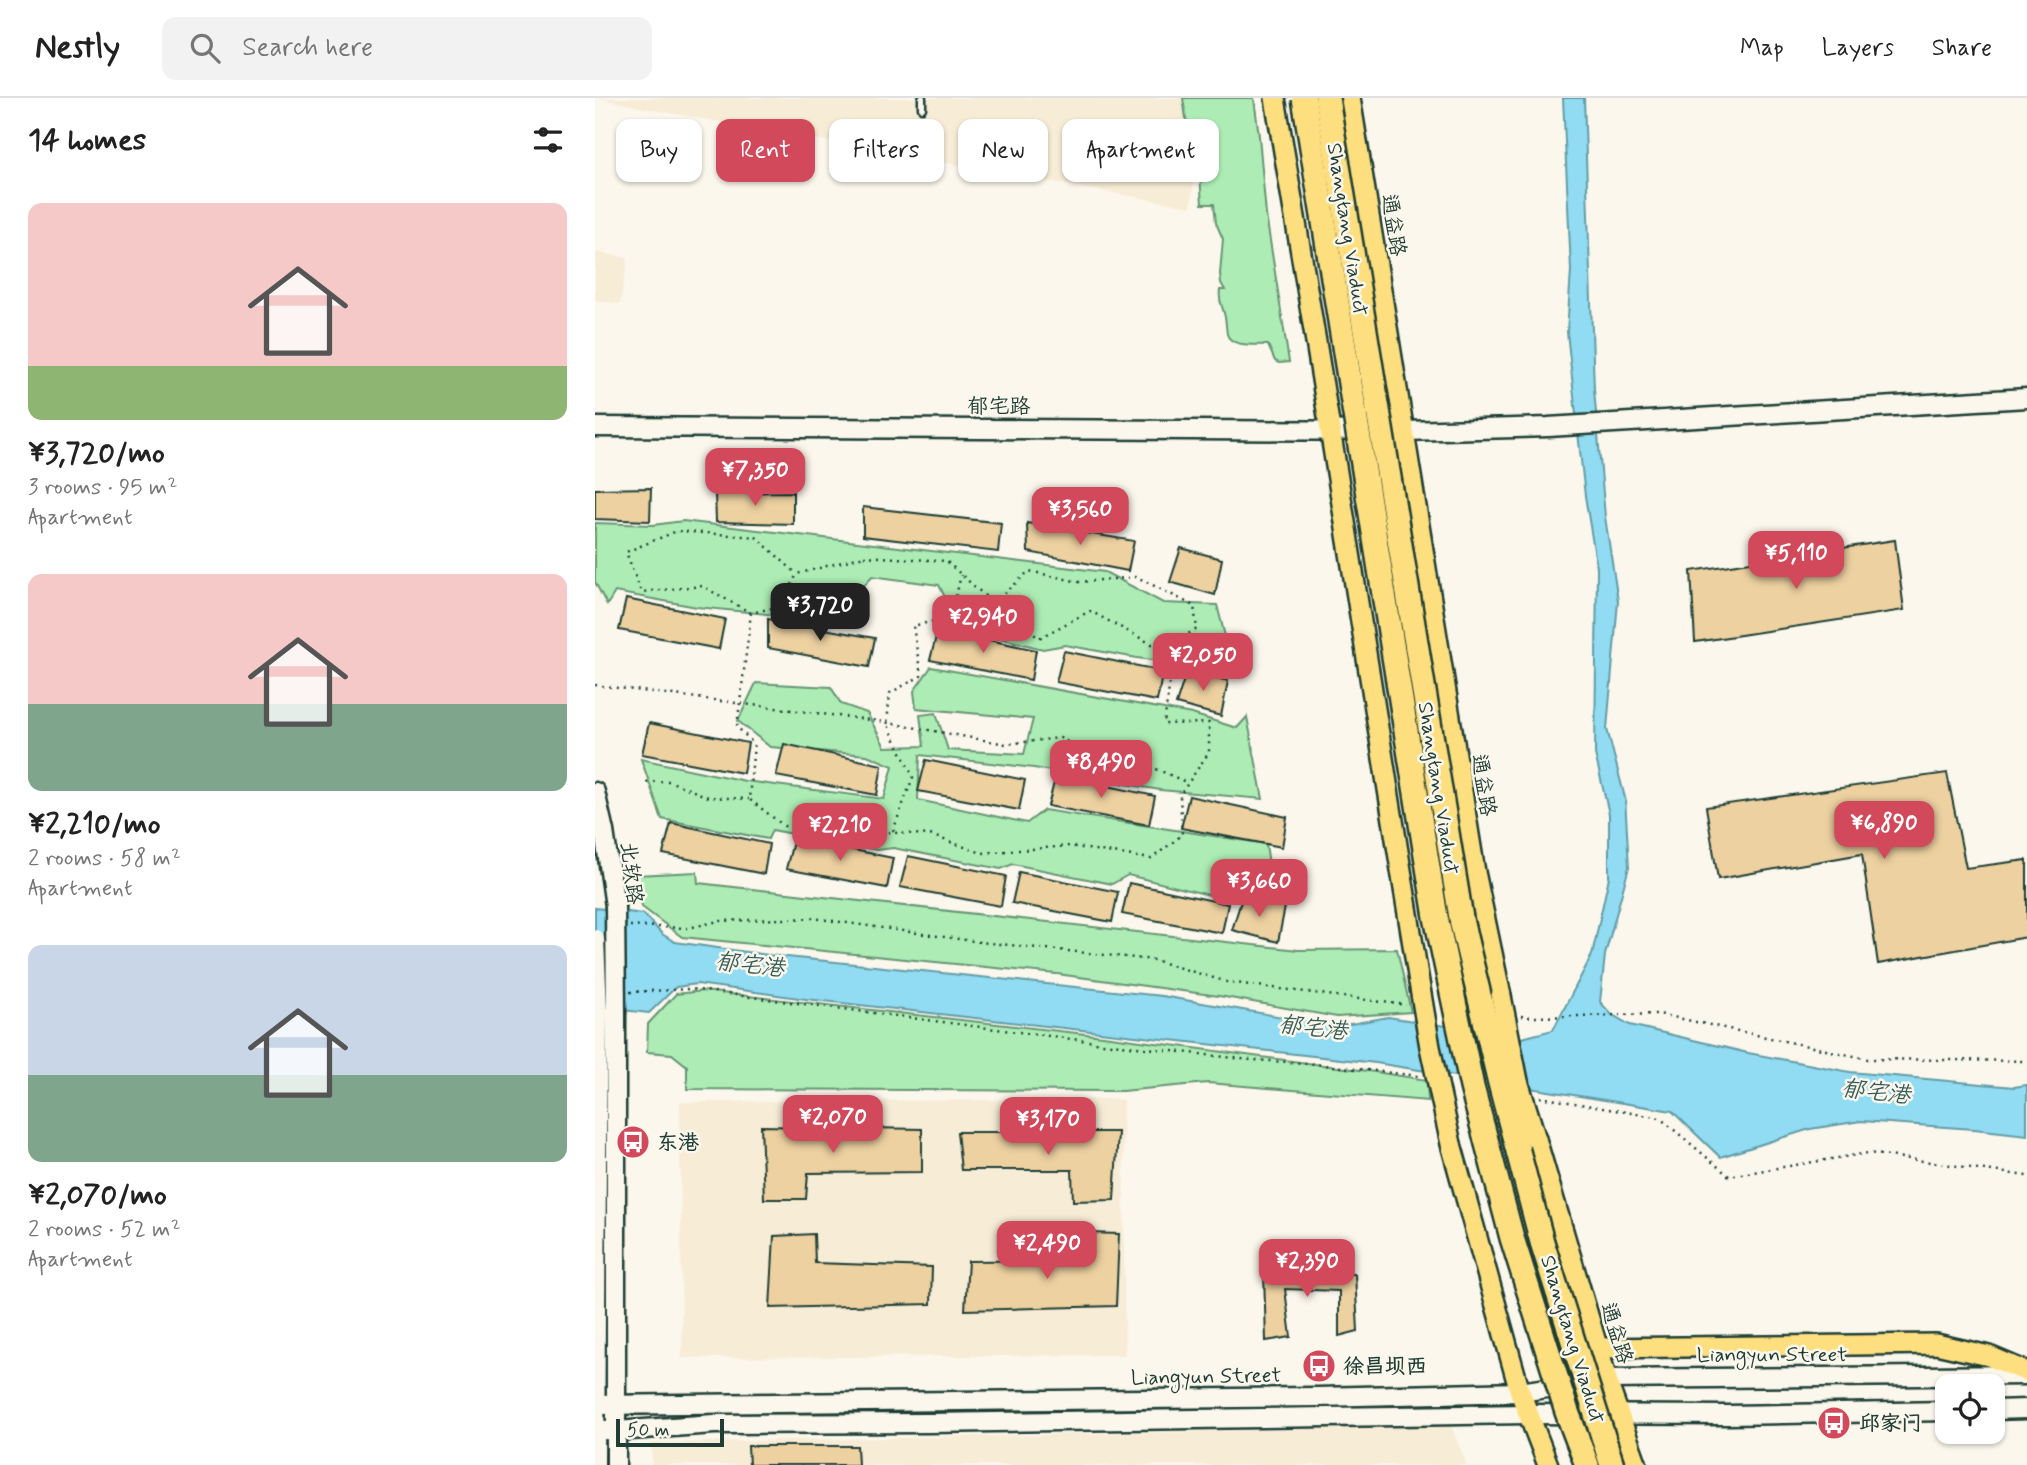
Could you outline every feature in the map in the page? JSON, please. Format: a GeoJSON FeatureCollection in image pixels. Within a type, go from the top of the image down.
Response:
{"type":"FeatureCollection","features":[{"type":"Feature","properties":{"kind":"highway","name":"Shangtang Viaduct"},"geometry":{"type":"LineString","coordinates":[[1304,98],[1439,930],[1472,1087],[1512,1238],[1567,1412],[1587,1465]]}},
{"type":"Feature","properties":{"kind":"highway","name":"Shangtang Viaduct"},"geometry":{"type":"LineString","coordinates":[[1328,98],[1462,924],[1542,1242],[1612,1465]]}},
{"type":"Feature","properties":{"kind":"main road"},"geometry":{"type":"LineString","coordinates":[[1275,98],[1430,1046],[1451,1144],[1520,1392],[1548,1465]]}},
{"type":"Feature","properties":{"kind":"main road","name":"通益路"},"geometry":{"type":"LineString","coordinates":[[1350,98],[1475,872],[1518,1081],[1607,1379],[1637,1465]]}},
{"type":"Feature","properties":{"kind":"main road","name":"郁宅路"},"geometry":{"type":"LineString","coordinates":[[595,427],[1404,430],[1548,427],[2027,398]]}},
{"type":"Feature","properties":{"kind":"main road","name":"北软路"},"geometry":{"type":"LineString","coordinates":[[595,792],[604,831],[615,906],[607,1013],[595,1465]]}},
{"type":"Feature","properties":{"kind":"main road","name":"北软路"},"geometry":{"type":"LineString","coordinates":[[595,939],[607,1013],[615,1465]]}},
{"type":"Feature","properties":{"kind":"main road"},"geometry":{"type":"LineString","coordinates":[[1598,1348],[1936,1344],[1989,1356],[2027,1373]]}},
{"type":"Feature","properties":{"kind":"main road","name":"Liangyun Street"},"geometry":{"type":"LineString","coordinates":[[595,1405],[1318,1397],[1520,1392],[1607,1379],[2027,1373]]}},
{"type":"Feature","properties":{"kind":"main road"},"geometry":{"type":"LineString","coordinates":[[2005,1410],[2027,1409]]}},
{"type":"Feature","properties":{"kind":"main road","name":"Liangyun Street"},"geometry":{"type":"LineString","coordinates":[[595,1429],[715,1424],[1935,1411]]}},
{"type":"Feature","properties":{"kind":"lane"},"geometry":{"type":"LineString","coordinates":[[922,98],[922,108]]}},
{"type":"Feature","properties":{"kind":"path"},"geometry":{"type":"LineString","coordinates":[[797,574],[756,537],[677,531],[626,552],[641,592],[702,586],[751,613],[781,606],[797,574],[864,556],[946,561],[994,604],[1039,638],[1090,611],[1161,649]]}},
{"type":"Feature","properties":{"kind":"path"},"geometry":{"type":"LineString","coordinates":[[646,782],[669,781],[708,797],[749,799],[784,826],[930,835],[982,853],[1069,846],[1151,859],[1182,835],[1180,795],[1209,752],[1209,723],[1164,724],[1172,666],[1157,651],[1197,629],[1194,606],[1137,577],[1079,582],[1029,571],[994,604]]}},
{"type":"Feature","properties":{"kind":"path"},"geometry":{"type":"LineString","coordinates":[[893,832],[913,777],[887,723],[890,693],[921,676],[913,626],[951,617],[961,575]]}},
{"type":"Feature","properties":{"kind":"path"},"geometry":{"type":"LineString","coordinates":[[749,799],[754,744],[737,727],[751,613]]}},
{"type":"Feature","properties":{"kind":"path"},"geometry":{"type":"LineString","coordinates":[[595,685],[887,723],[1006,744],[1060,738],[1117,767],[1145,764],[1188,783]]}},
{"type":"Feature","properties":{"kind":"path"},"geometry":{"type":"LineString","coordinates":[[621,926],[688,928],[719,921],[813,918],[980,942],[1154,960],[1227,982],[1406,1005]]}},
{"type":"Feature","properties":{"kind":"path"},"geometry":{"type":"LineString","coordinates":[[622,993],[690,989],[1103,1043],[1425,1076]]}},
{"type":"Feature","properties":{"kind":"path"},"geometry":{"type":"LineString","coordinates":[[1509,1014],[1535,1017],[1659,1014],[1868,1059],[2027,1061]]}},
{"type":"Feature","properties":{"kind":"path"},"geometry":{"type":"LineString","coordinates":[[1530,1095],[1660,1118],[1729,1176],[1868,1153],[2027,1176]]}},
{"type":"Feature","properties":{"kind":"shaded area"},"geometry":{"type":"Polygon","coordinates":[[[598,98],[1183,98],[1186,119],[1062,119],[1062,182],[1193,182],[1191,207],[1048,181],[1048,119],[958,119],[958,165],[944,162],[944,119],[829,119],[829,142],[815,139],[815,119],[716,119],[716,121],[598,98]]]}},
{"type":"Feature","properties":{"kind":"shaded area"},"geometry":{"type":"Polygon","coordinates":[[[595,252],[628,258],[620,304],[595,300],[595,252]]]}},
{"type":"Feature","properties":{"kind":"shaded area"},"geometry":{"type":"Polygon","coordinates":[[[1123,1099],[1125,1355],[682,1358],[680,1102],[1123,1099]]]}},
{"type":"Feature","properties":{"kind":"shaded area"},"geometry":{"type":"Polygon","coordinates":[[[1451,1426],[1467,1465],[652,1465],[652,1443],[1451,1426]]]}},
{"type":"Feature","properties":{"kind":"green space"},"geometry":{"type":"Polygon","coordinates":[[[1183,98],[1254,98],[1266,215],[1289,362],[1275,361],[1268,345],[1239,343],[1227,334],[1220,298],[1220,290],[1225,290],[1220,274],[1223,239],[1216,223],[1214,204],[1202,204],[1201,182],[1219,182],[1219,119],[1186,119],[1183,98]]]}},
{"type":"Feature","properties":{"kind":"green space"},"geometry":{"type":"Polygon","coordinates":[[[683,521],[1105,572],[1163,603],[1217,605],[1234,671],[1065,645],[1043,649],[960,628],[939,585],[872,576],[844,609],[826,620],[697,607],[615,592],[607,605],[595,582],[595,523],[653,525],[683,521]]]}},
{"type":"Feature","properties":{"kind":"green space"},"geometry":{"type":"Polygon","coordinates":[[[931,667],[1192,714],[1237,728],[1247,717],[1263,799],[1160,790],[1034,768],[920,755],[918,800],[1027,823],[1044,810],[1266,844],[1274,899],[1233,890],[1221,898],[1128,875],[1112,884],[1013,864],[1001,869],[893,848],[877,850],[772,830],[768,839],[662,819],[641,759],[745,781],[884,799],[893,766],[867,755],[770,747],[738,721],[756,683],[831,687],[841,704],[867,713],[885,747],[924,746],[920,715],[936,713],[948,750],[1024,754],[1033,719],[916,708],[914,691],[931,667]]]}},
{"type":"Feature","properties":{"kind":"green space"},"geometry":{"type":"Polygon","coordinates":[[[697,872],[698,883],[1298,950],[1397,949],[1411,1012],[1337,1017],[1219,996],[1057,974],[682,937],[642,907],[636,875],[697,872]]]}},
{"type":"Feature","properties":{"kind":"green space"},"geometry":{"type":"Polygon","coordinates":[[[703,991],[1103,1036],[1375,1072],[1427,1080],[1428,1101],[1208,1083],[1122,1091],[687,1089],[687,1066],[672,1054],[647,1052],[648,1024],[676,994],[703,991]]]}},
{"type":"Feature","properties":{"kind":"water","name":"郁宅港"},"geometry":{"type":"Polygon","coordinates":[[[1563,98],[1584,98],[1594,389],[1605,517],[1618,601],[1607,729],[1625,798],[1629,867],[1605,955],[1600,1002],[1611,1014],[1630,1025],[1748,1053],[1850,1072],[2014,1087],[2027,1085],[2027,1135],[1861,1121],[1810,1129],[1720,1157],[1672,1111],[1376,1063],[806,999],[697,984],[676,987],[649,1013],[595,1007],[595,908],[643,914],[662,934],[675,942],[768,955],[1162,996],[1317,1023],[1351,1024],[1388,1017],[1522,1038],[1553,1030],[1592,955],[1609,877],[1609,814],[1595,754],[1597,568],[1585,496],[1567,332],[1571,270],[1563,98]]]}},
{"type":"Feature","properties":{"kind":"building"},"geometry":{"type":"Polygon","coordinates":[[[651,488],[650,521],[595,519],[595,489],[651,488]]]}},
{"type":"Feature","properties":{"kind":"building"},"geometry":{"type":"Polygon","coordinates":[[[793,492],[793,524],[716,522],[715,493],[793,492]]]}},
{"type":"Feature","properties":{"kind":"building"},"geometry":{"type":"Polygon","coordinates":[[[863,507],[1001,523],[998,552],[863,536],[863,507]]]}},
{"type":"Feature","properties":{"kind":"building"},"geometry":{"type":"Polygon","coordinates":[[[1027,523],[1134,541],[1128,571],[1028,552],[1027,523]]]}},
{"type":"Feature","properties":{"kind":"building"},"geometry":{"type":"Polygon","coordinates":[[[1895,540],[1904,610],[1695,642],[1691,571],[1895,540]]]}},
{"type":"Feature","properties":{"kind":"building"},"geometry":{"type":"Polygon","coordinates":[[[1181,548],[1222,559],[1215,595],[1170,582],[1181,548]]]}},
{"type":"Feature","properties":{"kind":"building"},"geometry":{"type":"Polygon","coordinates":[[[626,599],[725,619],[719,649],[619,630],[626,599]]]}},
{"type":"Feature","properties":{"kind":"building"},"geometry":{"type":"Polygon","coordinates":[[[768,619],[875,638],[869,667],[768,648],[768,619]]]}},
{"type":"Feature","properties":{"kind":"building"},"geometry":{"type":"Polygon","coordinates":[[[938,629],[1036,650],[1031,680],[930,660],[938,629]]]}},
{"type":"Feature","properties":{"kind":"building"},"geometry":{"type":"Polygon","coordinates":[[[1064,651],[1163,671],[1157,701],[1056,682],[1064,651]]]}},
{"type":"Feature","properties":{"kind":"building"},"geometry":{"type":"Polygon","coordinates":[[[1187,670],[1228,681],[1221,716],[1176,704],[1187,670]]]}},
{"type":"Feature","properties":{"kind":"building"},"geometry":{"type":"Polygon","coordinates":[[[649,723],[748,743],[743,773],[642,754],[649,723]]]}},
{"type":"Feature","properties":{"kind":"building"},"geometry":{"type":"Polygon","coordinates":[[[784,744],[882,765],[877,795],[776,776],[784,744]]]}},
{"type":"Feature","properties":{"kind":"building"},"geometry":{"type":"Polygon","coordinates":[[[926,760],[1025,780],[1019,810],[918,791],[926,760]]]}},
{"type":"Feature","properties":{"kind":"building"},"geometry":{"type":"Polygon","coordinates":[[[1947,773],[1966,868],[2027,860],[2027,937],[1878,964],[1862,854],[1718,879],[1706,807],[1947,773]]]}},
{"type":"Feature","properties":{"kind":"building"},"geometry":{"type":"Polygon","coordinates":[[[1056,775],[1155,796],[1149,825],[1048,806],[1056,775]]]}},
{"type":"Feature","properties":{"kind":"building"},"geometry":{"type":"Polygon","coordinates":[[[1189,796],[1287,817],[1282,847],[1181,828],[1189,796]]]}},
{"type":"Feature","properties":{"kind":"building"},"geometry":{"type":"Polygon","coordinates":[[[671,823],[769,844],[764,874],[663,854],[671,823]]]}},
{"type":"Feature","properties":{"kind":"building"},"geometry":{"type":"Polygon","coordinates":[[[794,838],[893,858],[887,888],[786,869],[794,838]]]}},
{"type":"Feature","properties":{"kind":"building"},"geometry":{"type":"Polygon","coordinates":[[[908,856],[1006,876],[1001,906],[900,887],[908,856]]]}},
{"type":"Feature","properties":{"kind":"building"},"geometry":{"type":"Polygon","coordinates":[[[1019,872],[1118,892],[1112,922],[1012,903],[1019,872]]]}},
{"type":"Feature","properties":{"kind":"building"},"geometry":{"type":"Polygon","coordinates":[[[1129,883],[1228,904],[1222,933],[1122,914],[1129,883]]]}},
{"type":"Feature","properties":{"kind":"building"},"geometry":{"type":"Polygon","coordinates":[[[1243,895],[1285,907],[1278,942],[1232,930],[1243,895]]]}},
{"type":"Feature","properties":{"kind":"building"},"geometry":{"type":"Polygon","coordinates":[[[761,1126],[922,1129],[922,1172],[808,1173],[806,1199],[764,1199],[761,1126]]]}},
{"type":"Feature","properties":{"kind":"building"},"geometry":{"type":"Polygon","coordinates":[[[957,1132],[1118,1132],[1114,1200],[1073,1201],[1072,1170],[961,1170],[957,1132]]]}},
{"type":"Feature","properties":{"kind":"building"},"geometry":{"type":"Polygon","coordinates":[[[1088,1233],[1119,1234],[1116,1306],[965,1310],[968,1261],[1090,1260],[1088,1233]]]}},
{"type":"Feature","properties":{"kind":"building"},"geometry":{"type":"Polygon","coordinates":[[[814,1234],[815,1263],[932,1267],[931,1304],[770,1308],[774,1236],[814,1234]]]}},
{"type":"Feature","properties":{"kind":"building"},"geometry":{"type":"Polygon","coordinates":[[[1264,1272],[1355,1274],[1358,1331],[1339,1336],[1339,1291],[1285,1289],[1291,1337],[1266,1341],[1264,1272]]]}},
{"type":"Feature","properties":{"kind":"building"},"geometry":{"type":"Polygon","coordinates":[[[748,1446],[857,1446],[858,1465],[749,1465],[748,1446]]]}},
{"type":"Feature","properties":{"kind":"place","name":"东港"},"geometry":{"type":"Point","coordinates":[633,1142]}},
{"type":"Feature","properties":{"kind":"place","name":"徐昌坝西"},"geometry":{"type":"Point","coordinates":[1319,1366]}},
{"type":"Feature","properties":{"kind":"place","name":"邱家门"},"geometry":{"type":"Point","coordinates":[1834,1423]}}]}
